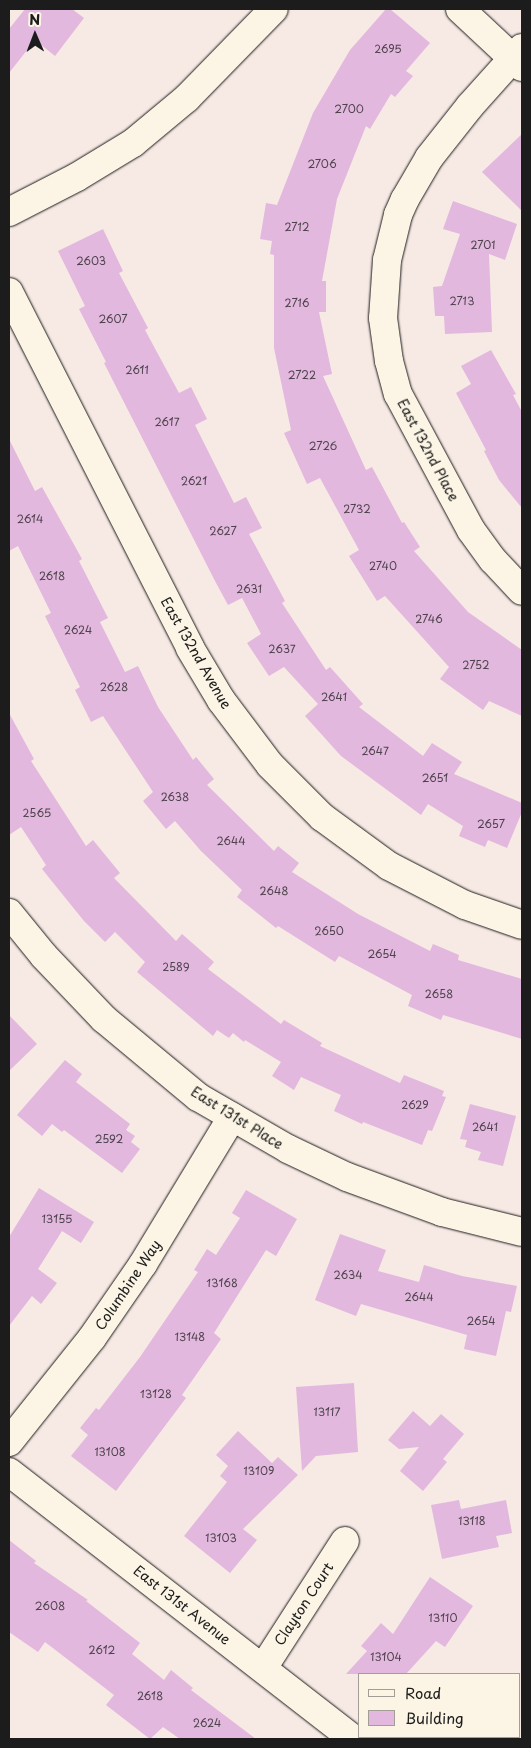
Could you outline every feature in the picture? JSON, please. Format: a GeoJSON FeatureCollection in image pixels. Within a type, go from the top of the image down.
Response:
{"type":"FeatureCollection","features":[{"type":"Feature","properties":{"kind":"street"},"geometry":{"type":"LineString","coordinates":[[9,212],[77,177],[133,143],[187,98],[274,9]]}},
{"type":"Feature","properties":{"kind":"street"},"geometry":{"type":"LineString","coordinates":[[460,9],[519,58]]}},
{"type":"Feature","properties":{"kind":"street","name":"East 132nd Place"},"geometry":{"type":"LineString","coordinates":[[519,58],[470,106],[428,158],[405,199],[398,215],[388,260],[383,318],[389,361],[398,394],[471,530],[493,560],[522,591]]}},
{"type":"Feature","properties":{"kind":"street","name":"East 132nd Avenue"},"geometry":{"type":"LineString","coordinates":[[9,292],[190,648],[221,700],[270,765],[322,817],[389,866],[465,904],[522,925]]}},
{"type":"Feature","properties":{"kind":"street","name":"East 131st Place"},"geometry":{"type":"LineString","coordinates":[[9,913],[44,956],[104,1019],[198,1096],[288,1149],[384,1192],[442,1212],[522,1232]]}},
{"type":"Feature","properties":{"kind":"street","name":"Columbine Way"},"geometry":{"type":"LineString","coordinates":[[9,1442],[92,1338],[143,1264],[232,1117]]}},
{"type":"Feature","properties":{"kind":"street","name":"East 131st Avenue"},"geometry":{"type":"LineString","coordinates":[[9,1472],[353,1739]]}},
{"type":"Feature","properties":{"kind":"street","name":"Clayton Court"},"geometry":{"type":"LineString","coordinates":[[263,1668],[346,1541]]}},
{"type":"Feature","properties":{"kind":"building"},"geometry":{"type":"Polygon","coordinates":[[[25,9],[72,9],[84,18],[55,56],[35,40],[9,73],[9,29],[25,9]]]}},
{"type":"Feature","properties":{"kind":"building"},"geometry":{"type":"Polygon","coordinates":[[[386,9],[390,9],[430,43],[406,71],[413,76],[395,97],[391,94],[370,129],[366,126],[337,199],[322,281],[326,281],[326,312],[319,312],[332,374],[323,376],[366,470],[372,467],[402,523],[404,522],[420,547],[414,551],[468,612],[522,650],[522,716],[489,701],[483,710],[440,679],[449,667],[385,596],[377,601],[349,556],[359,550],[320,478],[307,484],[284,433],[291,430],[274,348],[274,255],[270,254],[272,241],[260,239],[266,203],[277,205],[313,113],[350,50],[386,9]]]}},
{"type":"Feature","properties":{"kind":"building"},"geometry":{"type":"Polygon","coordinates":[[[522,134],[522,211],[482,172],[522,134]]]}},
{"type":"Feature","properties":{"kind":"building"},"geometry":{"type":"Polygon","coordinates":[[[453,201],[517,224],[505,260],[489,254],[492,332],[445,334],[444,316],[435,316],[433,287],[442,286],[460,234],[443,229],[453,201]]]}},
{"type":"Feature","properties":{"kind":"building"},"geometry":{"type":"Polygon","coordinates":[[[103,229],[123,271],[119,273],[148,328],[145,330],[179,393],[191,387],[207,419],[195,425],[234,503],[246,497],[262,528],[249,534],[285,601],[282,603],[326,670],[330,667],[363,704],[359,707],[423,756],[432,743],[462,762],[454,774],[522,803],[522,812],[507,848],[488,840],[485,847],[459,836],[463,826],[428,804],[421,815],[341,756],[305,716],[318,704],[284,667],[269,676],[247,643],[261,634],[242,598],[228,605],[215,581],[104,363],[106,362],[79,309],[85,306],[58,251],[103,229]]]}},
{"type":"Feature","properties":{"kind":"building"},"geometry":{"type":"Polygon","coordinates":[[[491,350],[516,394],[513,395],[522,412],[522,508],[499,480],[484,451],[486,450],[456,393],[471,384],[461,366],[491,350]]]}},
{"type":"Feature","properties":{"kind":"building"},"geometry":{"type":"Polygon","coordinates":[[[9,439],[35,491],[42,487],[82,559],[79,561],[108,618],[100,622],[125,672],[138,666],[158,707],[193,760],[196,757],[214,779],[207,785],[274,851],[278,846],[299,863],[292,872],[358,914],[430,951],[433,944],[459,955],[458,960],[522,979],[522,1039],[443,1015],[441,1020],[408,1006],[412,995],[339,956],[335,962],[278,926],[276,928],[237,897],[242,890],[201,851],[175,821],[166,829],[143,801],[153,792],[103,716],[91,722],[75,690],[80,687],[45,616],[51,613],[18,546],[9,551],[9,439]]]}},
{"type":"Feature","properties":{"kind":"building"},"geometry":{"type":"Polygon","coordinates":[[[9,713],[34,759],[31,761],[86,846],[93,840],[120,873],[114,878],[176,941],[182,934],[214,962],[208,969],[281,1024],[284,1020],[322,1043],[320,1046],[400,1083],[404,1075],[444,1091],[442,1096],[446,1097],[432,1131],[428,1130],[422,1145],[363,1122],[362,1124],[334,1111],[341,1095],[301,1077],[294,1090],[272,1076],[281,1062],[245,1040],[244,1042],[233,1033],[229,1038],[217,1030],[213,1036],[137,972],[145,962],[115,932],[105,942],[84,921],[42,869],[46,865],[21,827],[9,835],[9,713]]]}},
{"type":"Feature","properties":{"kind":"building"},"geometry":{"type":"Polygon","coordinates":[[[9,1015],[37,1044],[9,1071],[9,1015]]]}},
{"type":"Feature","properties":{"kind":"building"},"geometry":{"type":"Polygon","coordinates":[[[65,1060],[82,1074],[76,1082],[130,1124],[126,1130],[135,1136],[131,1142],[140,1149],[122,1173],[64,1130],[62,1132],[52,1124],[42,1136],[17,1115],[65,1060]]]}},
{"type":"Feature","properties":{"kind":"building"},"geometry":{"type":"Polygon","coordinates":[[[470,1104],[516,1116],[503,1166],[478,1160],[481,1152],[465,1147],[467,1140],[460,1139],[470,1104]]]}},
{"type":"Feature","properties":{"kind":"building"},"geometry":{"type":"Polygon","coordinates":[[[39,1188],[94,1222],[81,1243],[62,1231],[38,1269],[57,1283],[41,1304],[32,1296],[9,1326],[9,1237],[39,1188]]]}},
{"type":"Feature","properties":{"kind":"building"},"geometry":{"type":"Polygon","coordinates":[[[246,1190],[297,1219],[276,1256],[266,1250],[214,1333],[221,1339],[182,1395],[186,1398],[116,1491],[71,1456],[88,1435],[80,1428],[96,1408],[99,1410],[140,1357],[198,1272],[194,1270],[207,1249],[216,1255],[240,1218],[232,1213],[246,1190]]]}},
{"type":"Feature","properties":{"kind":"building"},"geometry":{"type":"Polygon","coordinates":[[[340,1234],[386,1250],[378,1271],[419,1282],[424,1265],[462,1276],[517,1286],[511,1312],[506,1311],[496,1356],[464,1349],[467,1335],[361,1304],[356,1316],[315,1300],[340,1234]]]}},
{"type":"Feature","properties":{"kind":"building"},"geometry":{"type":"Polygon","coordinates":[[[354,1383],[358,1452],[316,1456],[302,1471],[296,1387],[354,1383]]]}},
{"type":"Feature","properties":{"kind":"building"},"geometry":{"type":"Polygon","coordinates":[[[413,1411],[430,1426],[441,1414],[464,1434],[443,1459],[447,1462],[423,1491],[400,1471],[419,1447],[399,1449],[388,1440],[413,1411]]]}},
{"type":"Feature","properties":{"kind":"building"},"geometry":{"type":"Polygon","coordinates":[[[238,1431],[272,1463],[278,1457],[298,1475],[243,1529],[257,1540],[230,1573],[184,1536],[227,1482],[220,1476],[228,1466],[216,1455],[238,1431]]]}},
{"type":"Feature","properties":{"kind":"building"},"geometry":{"type":"Polygon","coordinates":[[[459,1500],[461,1509],[506,1500],[512,1533],[496,1536],[499,1547],[442,1559],[431,1505],[459,1500]]]}},
{"type":"Feature","properties":{"kind":"building"},"geometry":{"type":"Polygon","coordinates":[[[9,1540],[36,1561],[34,1563],[88,1600],[86,1601],[140,1643],[132,1654],[164,1680],[171,1670],[193,1688],[191,1690],[256,1739],[180,1739],[163,1727],[150,1739],[106,1705],[114,1695],[45,1642],[38,1652],[9,1632],[9,1540]]]}},
{"type":"Feature","properties":{"kind":"building"},"geometry":{"type":"Polygon","coordinates":[[[430,1577],[473,1606],[445,1647],[436,1641],[407,1673],[346,1674],[367,1651],[361,1646],[381,1623],[393,1634],[430,1577]]]}}]}
